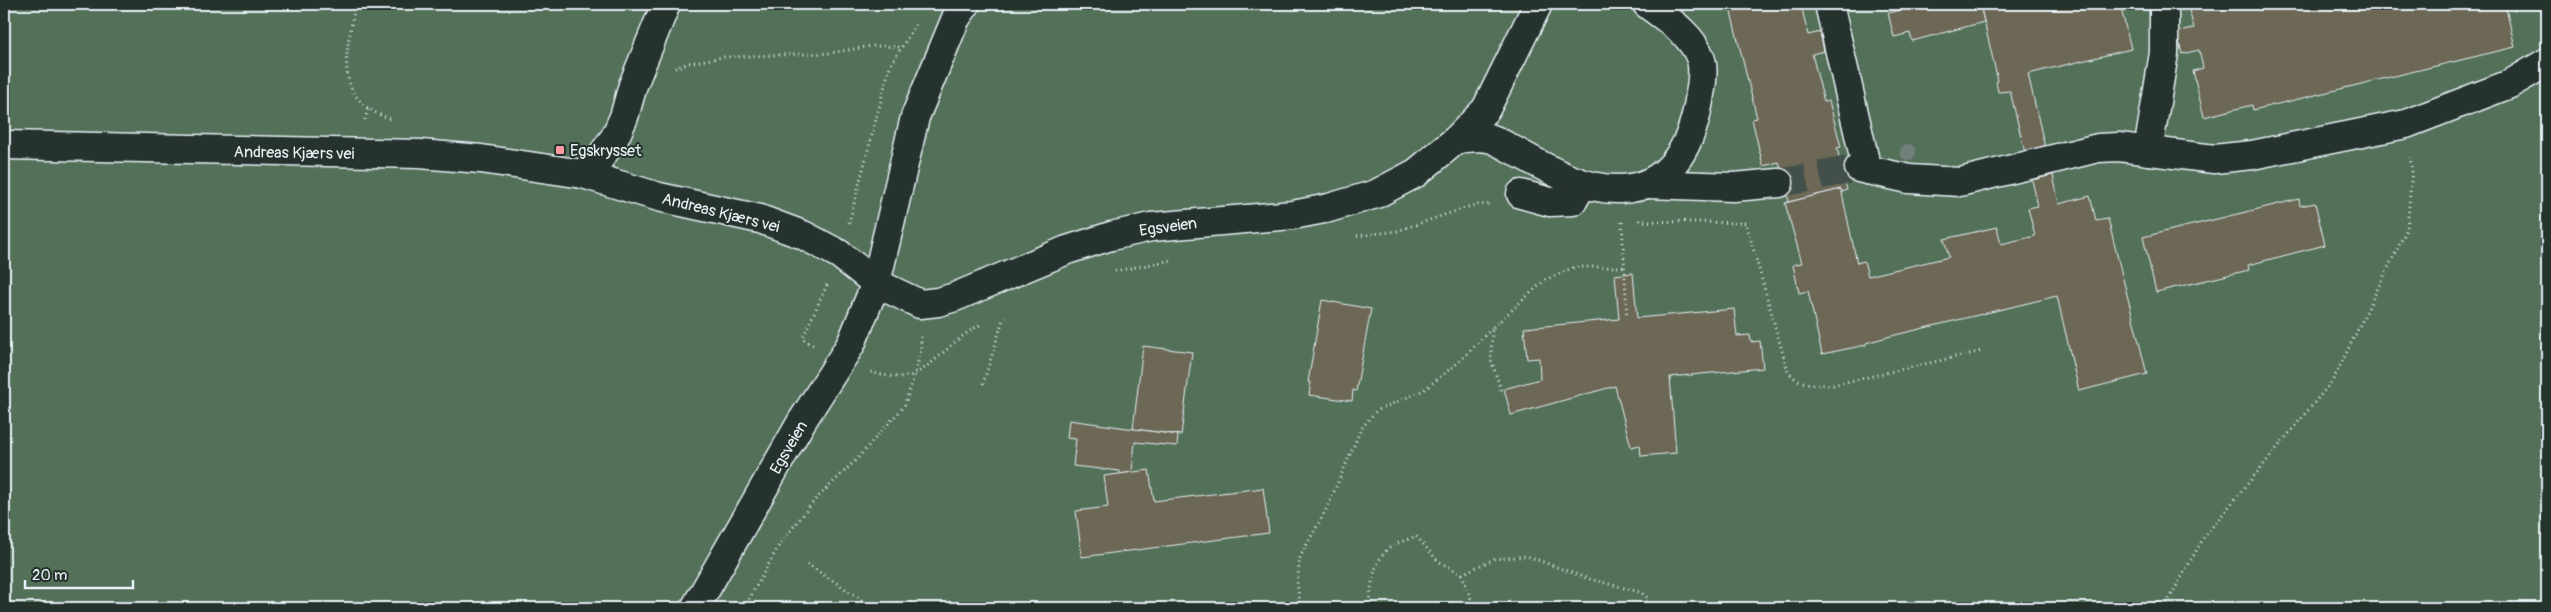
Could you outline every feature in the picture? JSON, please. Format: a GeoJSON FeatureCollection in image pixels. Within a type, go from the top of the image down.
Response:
{"type":"FeatureCollection","features":[{"type":"Feature","properties":{"kind":"street"},"geometry":{"type":"LineString","coordinates":[[583,174],[600,158],[615,137],[624,117],[633,85],[666,4]]}},
{"type":"Feature","properties":{"kind":"street","name":"Egsveien"},"geometry":{"type":"LineString","coordinates":[[695,608],[802,421],[847,352],[876,283],[915,117],[956,18],[966,4]]}},
{"type":"Feature","properties":{"kind":"street","name":"Egsveien"},"geometry":{"type":"LineString","coordinates":[[920,304],[938,302],[955,297],[1067,250],[1111,236],[1151,227],[1293,215],[1329,208],[1376,194],[1416,173],[1457,139],[1486,109],[1538,4]]}},
{"type":"Feature","properties":{"kind":"street"},"geometry":{"type":"LineString","coordinates":[[1646,4],[1680,29],[1700,57],[1701,86],[1697,120],[1684,150],[1663,174],[1647,184]]}},
{"type":"Feature","properties":{"kind":"street"},"geometry":{"type":"LineString","coordinates":[[1829,4],[1863,169],[1909,179],[1960,182],[2098,148],[2119,147],[2214,159],[2252,155],[2406,124],[2510,84],[2547,62]]}},
{"type":"Feature","properties":{"kind":"street"},"geometry":{"type":"LineString","coordinates":[[2148,151],[2164,53],[2164,4]]}},
{"type":"Feature","properties":{"kind":"street"},"geometry":{"type":"LineString","coordinates":[[1457,139],[1489,138],[1558,175],[1582,185],[1620,189],[1647,184],[1733,187],[1779,183]]}},
{"type":"Feature","properties":{"kind":"street","name":"Andreas Kjærs vei"},"geometry":{"type":"LineString","coordinates":[[4,145],[420,154],[481,159],[583,174],[668,199],[760,219],[803,235],[839,254],[876,283]]}},
{"type":"Feature","properties":{"kind":"street"},"geometry":{"type":"LineString","coordinates":[[1521,194],[1550,202],[1573,201],[1582,185]]}},
{"type":"Feature","properties":{"kind":"street"},"geometry":{"type":"LineString","coordinates":[[876,283],[920,304]]}},
{"type":"Feature","properties":{"kind":"path"},"geometry":{"type":"LineString","coordinates":[[355,4],[345,55],[346,73],[361,102],[378,115]]}},
{"type":"Feature","properties":{"kind":"path"},"geometry":{"type":"LineString","coordinates":[[633,85],[688,63],[723,57],[830,53],[872,46],[900,47]]}},
{"type":"Feature","properties":{"kind":"path"},"geometry":{"type":"LineString","coordinates":[[2164,608],[2204,537],[2333,380],[2407,229],[2412,170],[2406,124]]}},
{"type":"Feature","properties":{"kind":"path"},"geometry":{"type":"LineString","coordinates":[[1348,237],[1396,231],[1474,206],[1513,201],[1521,194]]}},
{"type":"Feature","properties":{"kind":"path"},"geometry":{"type":"LineString","coordinates":[[1627,316],[1621,219],[1746,223],[1788,372],[1795,380],[1809,384],[1833,385],[1982,352]]}},
{"type":"Feature","properties":{"kind":"path"},"geometry":{"type":"LineString","coordinates":[[1107,273],[1181,258]]}},
{"type":"Feature","properties":{"kind":"path"},"geometry":{"type":"LineString","coordinates":[[1301,608],[1297,584],[1300,557],[1327,508],[1361,429],[1376,411],[1424,390],[1461,360],[1492,328],[1545,280],[1575,267],[1624,267]]}},
{"type":"Feature","properties":{"kind":"path"},"geometry":{"type":"LineString","coordinates":[[816,346],[803,339],[803,337],[828,281]]}},
{"type":"Feature","properties":{"kind":"path"},"geometry":{"type":"LineString","coordinates":[[744,608],[780,544],[814,500],[858,458],[904,406],[921,350],[920,304]]}},
{"type":"Feature","properties":{"kind":"path"},"geometry":{"type":"LineString","coordinates":[[998,316],[1012,308]]}},
{"type":"Feature","properties":{"kind":"path"},"geometry":{"type":"LineString","coordinates":[[983,384],[1005,312]]}},
{"type":"Feature","properties":{"kind":"path"},"geometry":{"type":"LineString","coordinates":[[868,370],[887,376],[915,374],[968,330],[990,319]]}},
{"type":"Feature","properties":{"kind":"path"},"geometry":{"type":"LineString","coordinates":[[1492,328],[1491,360],[1500,390]]}},
{"type":"Feature","properties":{"kind":"path"},"geometry":{"type":"LineString","coordinates":[[1371,608],[1370,597],[1374,571],[1388,548],[1416,536],[1438,560],[1462,574],[1471,599],[1471,608]]}},
{"type":"Feature","properties":{"kind":"path"},"geometry":{"type":"LineString","coordinates":[[1462,574],[1494,559],[1527,556],[1586,578],[1640,592],[1648,598],[1643,608]]}},
{"type":"Feature","properties":{"kind":"path"},"geometry":{"type":"LineString","coordinates":[[807,564],[861,599],[867,608]]}},
{"type":"Feature","properties":{"kind":"green space"},"geometry":{"type":"Polygon","coordinates":[[[4,4],[2547,4],[2547,608],[4,608],[4,4]]]}},
{"type":"Feature","properties":{"kind":"building"},"geometry":{"type":"Polygon","coordinates":[[[1729,4],[1801,4],[1808,35],[1820,32],[1824,51],[1812,54],[1824,102],[1829,101],[1841,147],[1837,148],[1847,190],[1842,192],[1841,189],[1789,202],[1779,162],[1763,166],[1752,119],[1757,118],[1729,4]]]}},
{"type":"Feature","properties":{"kind":"building"},"geometry":{"type":"Polygon","coordinates":[[[1902,4],[1980,4],[1984,22],[1912,41],[1910,33],[1894,37],[1888,13],[1904,9],[1902,4]]]}},
{"type":"Feature","properties":{"kind":"building"},"geometry":{"type":"Polygon","coordinates":[[[1980,4],[2120,4],[2131,49],[2028,74],[2046,152],[2026,157],[2010,91],[1998,92],[1996,82],[1998,81],[1980,4]]]}},
{"type":"Feature","properties":{"kind":"building"},"geometry":{"type":"Polygon","coordinates":[[[2198,4],[2505,4],[2515,47],[2253,110],[2252,105],[2204,117],[2193,71],[2203,68],[2199,50],[2182,54],[2177,33],[2194,28],[2189,10],[2199,7],[2198,4]]]}},
{"type":"Feature","properties":{"kind":"building"},"geometry":{"type":"Polygon","coordinates":[[[2053,175],[2059,204],[2090,196],[2096,221],[2108,219],[2147,374],[2079,391],[2057,296],[1887,337],[1866,343],[1866,345],[1822,354],[1808,291],[1799,293],[1793,265],[1802,263],[1785,203],[1841,189],[1857,263],[1864,261],[1868,276],[1949,257],[1944,239],[1997,227],[2001,244],[2035,236],[2028,208],[2038,206],[2032,180],[2053,175]]]}},
{"type":"Feature","properties":{"kind":"building"},"geometry":{"type":"Polygon","coordinates":[[[2299,199],[2300,206],[2315,203],[2325,245],[2248,265],[2249,270],[2156,292],[2143,237],[2299,199]]]}},
{"type":"Feature","properties":{"kind":"building"},"geometry":{"type":"Polygon","coordinates":[[[1633,273],[1637,318],[1734,309],[1737,336],[1750,335],[1751,342],[1760,341],[1763,368],[1670,377],[1676,453],[1641,456],[1640,445],[1631,447],[1615,386],[1511,415],[1504,389],[1540,379],[1539,358],[1527,359],[1524,328],[1619,319],[1615,275],[1633,273]]]}},
{"type":"Feature","properties":{"kind":"building"},"geometry":{"type":"Polygon","coordinates":[[[1322,300],[1371,309],[1356,391],[1353,390],[1352,401],[1309,395],[1311,382],[1308,382],[1322,300]]]}},
{"type":"Feature","properties":{"kind":"building"},"geometry":{"type":"Polygon","coordinates":[[[1143,346],[1192,352],[1181,435],[1133,429],[1143,346]]]}},
{"type":"Feature","properties":{"kind":"building"},"geometry":{"type":"Polygon","coordinates":[[[1069,420],[1178,435],[1177,446],[1135,442],[1132,472],[1120,474],[1120,471],[1073,466],[1076,439],[1067,438],[1069,420]]]}},
{"type":"Feature","properties":{"kind":"building"},"geometry":{"type":"Polygon","coordinates":[[[1149,470],[1154,501],[1263,488],[1269,533],[1082,557],[1076,511],[1108,507],[1104,476],[1149,470]]]}},
{"type":"Feature","properties":{"kind":"tunnel"},"geometry":{"type":"LineString","coordinates":[[1779,183],[1859,168]]}},
{"type":"Feature","properties":{"kind":"place","name":"Egskrysset"},"geometry":{"type":"Point","coordinates":[560,150]}}]}
